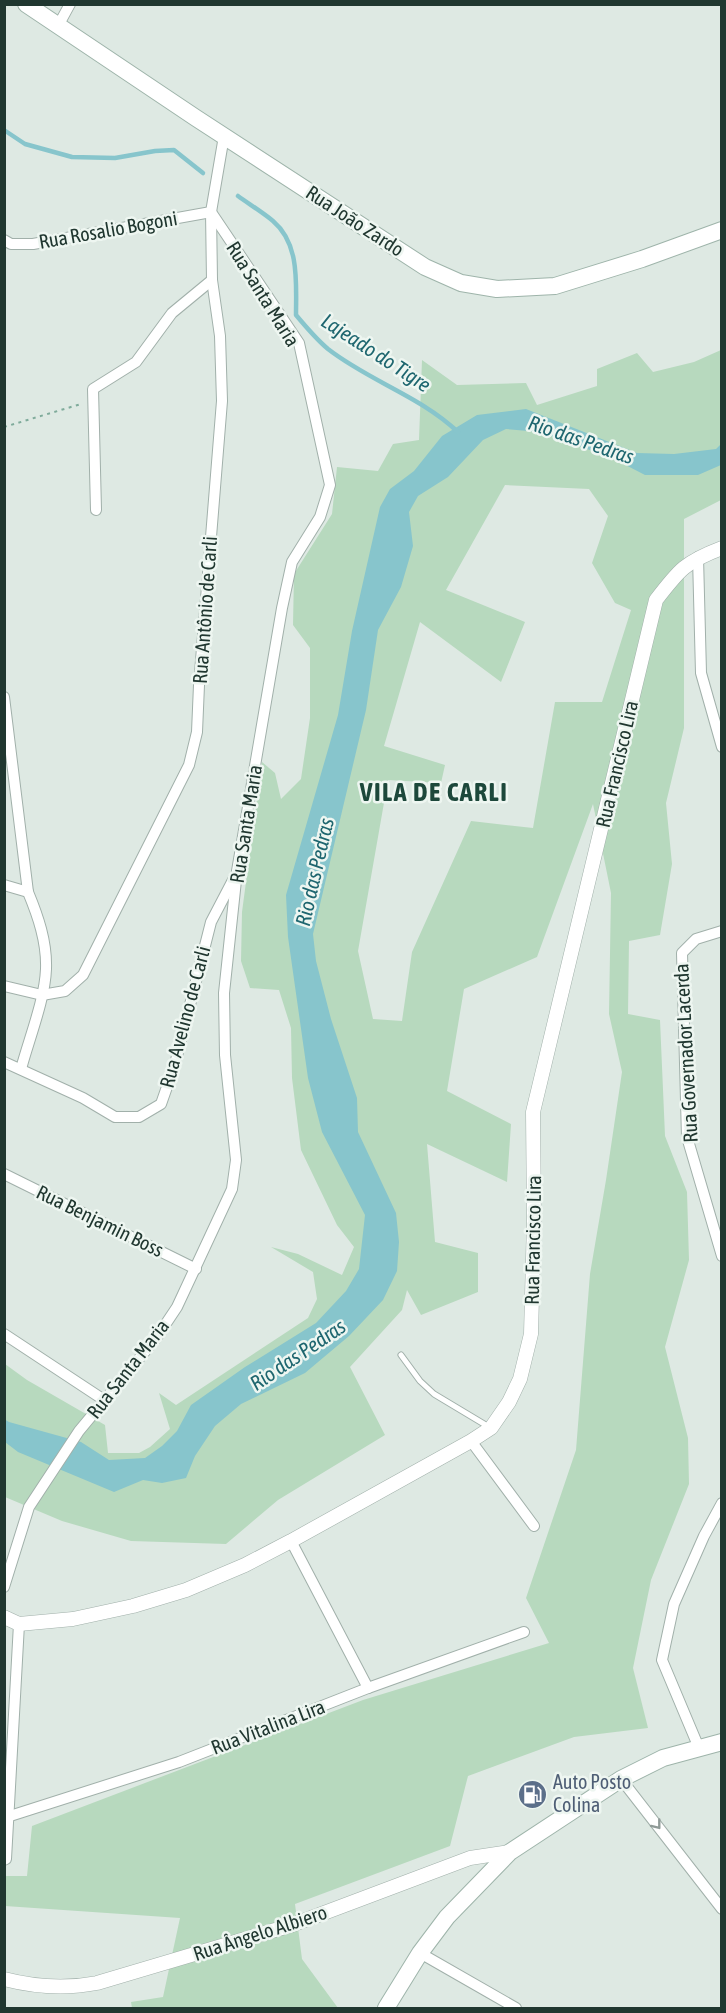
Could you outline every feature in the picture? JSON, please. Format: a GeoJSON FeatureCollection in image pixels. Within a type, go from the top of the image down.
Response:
{"type":"FeatureCollection","features":[{"type":"Feature","properties":{"kind":"main road","name":"Rua João Zardo"},"geometry":{"type":"LineString","coordinates":[[26,4],[425,267],[461,283],[497,289],[555,286],[642,259],[722,230]]}},
{"type":"Feature","properties":{"kind":"main road"},"geometry":{"type":"LineString","coordinates":[[386,2008],[420,1953],[447,1917],[510,1852],[621,1779],[663,1758],[722,1743]]}},
{"type":"Feature","properties":{"kind":"street"},"geometry":{"type":"LineString","coordinates":[[58,26],[70,4]]}},
{"type":"Feature","properties":{"kind":"street","name":"Rua Antônio de Carli"},"geometry":{"type":"LineString","coordinates":[[42,995],[64,991],[82,975],[189,765],[197,732],[222,401],[220,336],[212,280],[211,212],[224,136]]}},
{"type":"Feature","properties":{"kind":"street","name":"Rua Rosalio Bogoni"},"geometry":{"type":"LineString","coordinates":[[4,240],[11,244],[33,244],[211,212]]}},
{"type":"Feature","properties":{"kind":"street","name":"Rua Santa Maria"},"geometry":{"type":"LineString","coordinates":[[4,1587],[29,1507],[79,1431],[157,1337],[177,1306],[232,1189],[236,1161],[225,1054],[224,993],[237,871],[292,562],[320,517],[330,485],[298,343],[211,212]]}},
{"type":"Feature","properties":{"kind":"street"},"geometry":{"type":"LineString","coordinates":[[96,510],[93,389],[136,362],[172,313],[212,280]]}},
{"type":"Feature","properties":{"kind":"street","name":"Rua Francisco Lira"},"geometry":{"type":"LineString","coordinates":[[18,1623],[73,1619],[144,1603],[196,1586],[245,1565],[471,1441],[491,1428],[509,1402],[520,1379],[531,1334],[534,1222],[533,1112],[656,600],[678,571],[698,557],[722,548]]}},
{"type":"Feature","properties":{"kind":"street"},"geometry":{"type":"LineString","coordinates":[[698,557],[701,673],[722,747]]}},
{"type":"Feature","properties":{"kind":"street"},"geometry":{"type":"LineString","coordinates":[[4,697],[8,766],[28,892],[40,922],[46,969],[42,995],[21,1069]]}},
{"type":"Feature","properties":{"kind":"street","name":"Rua Avelino de Carli"},"geometry":{"type":"LineString","coordinates":[[4,1062],[83,1098],[115,1117],[139,1117],[161,1104],[175,1065],[211,922],[237,871]]}},
{"type":"Feature","properties":{"kind":"street"},"geometry":{"type":"LineString","coordinates":[[4,885],[28,892]]}},
{"type":"Feature","properties":{"kind":"street","name":"Rua Governador Lacerda"},"geometry":{"type":"LineString","coordinates":[[722,931],[696,939],[682,953],[687,1137],[722,1257]]}},
{"type":"Feature","properties":{"kind":"street"},"geometry":{"type":"LineString","coordinates":[[4,986],[42,995]]}},
{"type":"Feature","properties":{"kind":"street","name":"Rua Benjamin Boss"},"geometry":{"type":"LineString","coordinates":[[4,1174],[196,1269]]}},
{"type":"Feature","properties":{"kind":"street"},"geometry":{"type":"LineString","coordinates":[[4,1334],[105,1401]]}},
{"type":"Feature","properties":{"kind":"street"},"geometry":{"type":"LineString","coordinates":[[471,1441],[534,1526]]}},
{"type":"Feature","properties":{"kind":"street"},"geometry":{"type":"LineString","coordinates":[[699,1748],[662,1660],[674,1604],[704,1536],[722,1503]]}},
{"type":"Feature","properties":{"kind":"street"},"geometry":{"type":"LineString","coordinates":[[291,1541],[368,1688]]}},
{"type":"Feature","properties":{"kind":"street"},"geometry":{"type":"LineString","coordinates":[[4,1617],[18,1623],[10,1816],[6,1859],[4,1860]]}},
{"type":"Feature","properties":{"kind":"street","name":"Rua Vitalina Lira"},"geometry":{"type":"LineString","coordinates":[[10,1816],[179,1762],[368,1688],[524,1632]]}},
{"type":"Feature","properties":{"kind":"street"},"geometry":{"type":"LineString","coordinates":[[621,1779],[722,1909]]}},
{"type":"Feature","properties":{"kind":"street","name":"Rua Ângelo Albiero"},"geometry":{"type":"LineString","coordinates":[[4,1979],[44,1986],[67,1987],[97,1983],[292,1925],[470,1858],[510,1852]]}},
{"type":"Feature","properties":{"kind":"street"},"geometry":{"type":"LineString","coordinates":[[420,1953],[516,2008]]}},
{"type":"Feature","properties":{"kind":"lane"},"geometry":{"type":"LineString","coordinates":[[401,1355],[420,1381],[434,1394],[491,1428]]}},
{"type":"Feature","properties":{"kind":"path"},"geometry":{"type":"LineString","coordinates":[[4,427],[93,401]]}},
{"type":"Feature","properties":{"kind":"green space"},"geometry":{"type":"Polygon","coordinates":[[[721,350],[721,500],[684,519],[684,728],[666,803],[672,864],[660,935],[629,941],[628,1014],[660,1020],[665,1136],[687,1192],[689,1260],[665,1347],[688,1438],[689,1484],[651,1580],[633,1668],[648,1728],[574,1737],[468,1776],[450,1846],[295,1904],[302,1959],[338,2008],[132,2008],[131,2002],[163,1997],[180,1918],[5,1906],[4,1876],[27,1876],[32,1826],[363,1700],[549,1643],[526,1598],[576,1450],[590,1274],[622,1072],[609,1014],[611,893],[593,804],[537,957],[464,989],[447,1091],[511,1124],[507,1182],[427,1144],[435,1242],[478,1253],[478,1292],[421,1315],[407,1290],[402,1310],[350,1367],[385,1435],[278,1500],[226,1544],[131,1541],[62,1521],[5,1497],[5,1364],[27,1380],[105,1425],[108,1453],[139,1453],[150,1447],[170,1429],[159,1393],[176,1405],[308,1318],[317,1299],[313,1272],[271,1247],[298,1254],[342,1275],[354,1247],[337,1225],[301,1150],[292,1078],[291,1028],[279,990],[250,988],[241,961],[242,912],[262,762],[275,773],[281,799],[301,779],[310,718],[310,648],[293,625],[294,574],[332,514],[337,467],[378,471],[393,444],[419,440],[422,360],[457,385],[526,383],[537,405],[597,386],[597,369],[637,353],[653,372],[694,362],[721,350]],[[505,485],[446,590],[525,622],[501,682],[420,622],[384,746],[445,765],[441,783],[388,780],[358,951],[373,1019],[402,1021],[412,952],[471,821],[533,828],[555,702],[602,702],[631,610],[615,603],[592,563],[608,516],[589,489],[505,485]]]}},
{"type":"Feature","properties":{"kind":"water","name":"Rio das Pedras"},"geometry":{"type":"Polygon","coordinates":[[[526,409],[637,453],[674,454],[716,449],[721,444],[721,465],[698,475],[645,475],[612,458],[540,432],[506,429],[483,440],[448,477],[418,496],[409,512],[413,546],[401,587],[378,630],[366,710],[313,934],[316,961],[331,1019],[357,1098],[358,1132],[396,1213],[399,1242],[397,1271],[383,1300],[349,1336],[305,1373],[241,1404],[215,1426],[195,1456],[186,1478],[162,1483],[143,1480],[114,1492],[18,1452],[5,1442],[4,1419],[81,1442],[109,1460],[145,1458],[177,1431],[191,1405],[245,1367],[316,1323],[346,1291],[359,1269],[365,1215],[322,1132],[308,1078],[288,937],[286,895],[338,715],[352,631],[380,507],[390,489],[414,471],[442,436],[477,415],[526,409]]]}},
{"type":"Feature","properties":{"kind":"waterway","name":"Lajeado do Tigre"},"geometry":{"type":"LineString","coordinates":[[4,130],[25,144],[72,157],[115,158],[174,150],[203,173]]}},
{"type":"Feature","properties":{"kind":"waterway","name":"Lajeado do Tigre"},"geometry":{"type":"LineString","coordinates":[[238,196],[273,221],[288,241],[295,265],[296,315],[311,333],[344,360],[427,408],[458,432]]}},
{"type":"Feature","properties":{"kind":"place","name":"Auto Posto Colina"},"geometry":{"type":"Point","coordinates":[532,1794]}},
{"type":"Feature","properties":{"kind":"district","name":"VILA DE CARLI"},"geometry":{"type":"Point","coordinates":[434,792]}}]}
